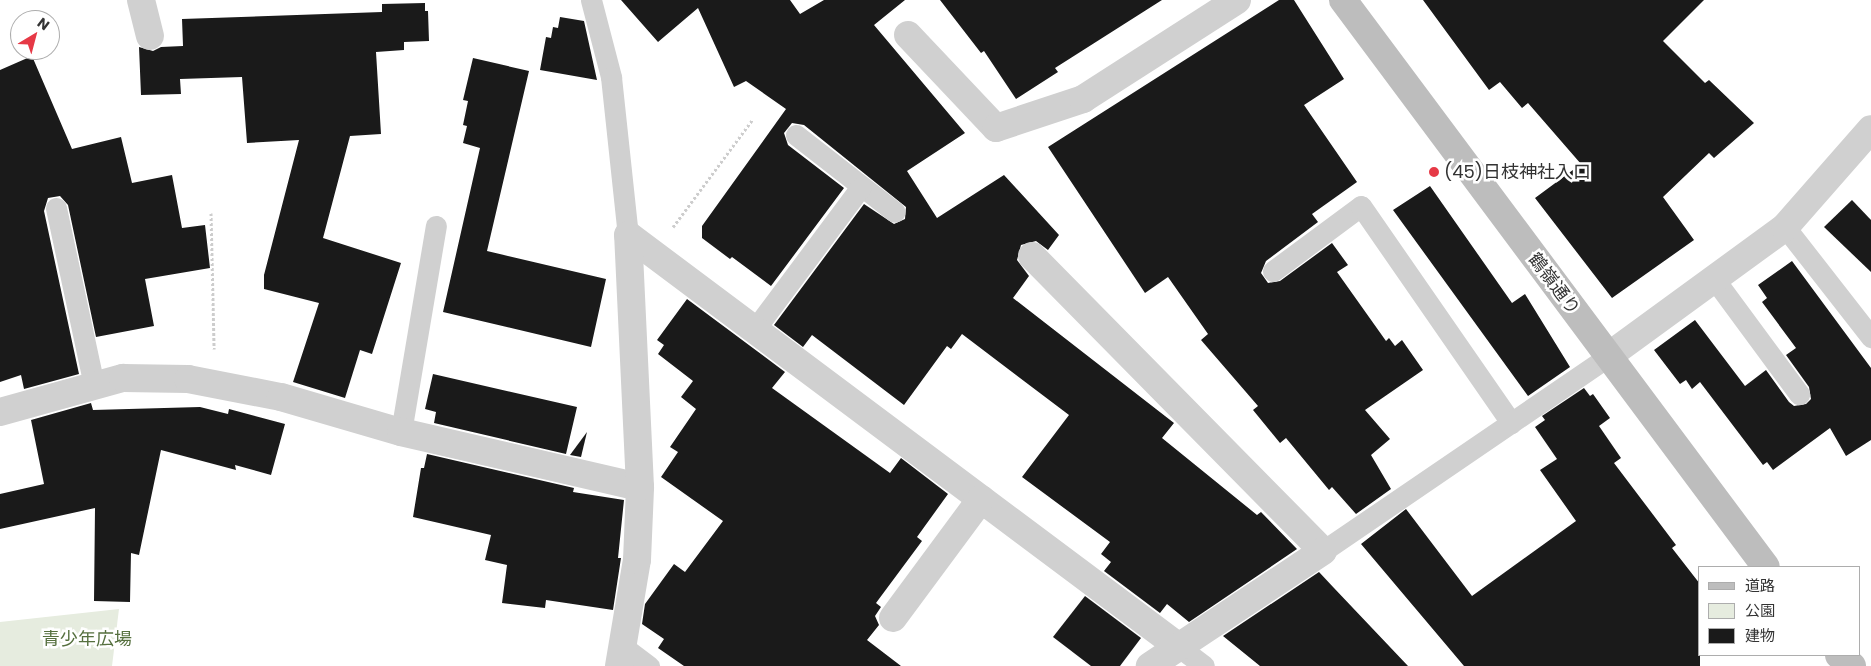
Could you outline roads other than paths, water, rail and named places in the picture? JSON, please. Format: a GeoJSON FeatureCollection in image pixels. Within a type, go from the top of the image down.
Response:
{"type":"FeatureCollection","features":[{"type":"Feature","properties":{"kind":"street"},"geometry":{"type":"LineString","coordinates":[[141,0],[150,36]]}},
{"type":"Feature","properties":{"kind":"street"},"geometry":{"type":"LineString","coordinates":[[908,35],[996,128],[1083,99],[1237,0]]}},
{"type":"Feature","properties":{"kind":"street","name":"鶴嶺通り"},"geometry":{"type":"LineString","coordinates":[[1343,0],[1607,357],[1765,566]]}},
{"type":"Feature","properties":{"kind":"street"},"geometry":{"type":"LineString","coordinates":[[1607,357],[1715,280],[1785,227],[1871,129]]}},
{"type":"Feature","properties":{"kind":"street"},"geometry":{"type":"LineString","coordinates":[[628,235],[1179,647]]}},
{"type":"Feature","properties":{"kind":"street"},"geometry":{"type":"LineString","coordinates":[[620,656],[637,560],[640,487],[628,235]]}},
{"type":"Feature","properties":{"kind":"street"},"geometry":{"type":"LineString","coordinates":[[1032,256],[1323,551],[1150,666]]}},
{"type":"Feature","properties":{"kind":"street"},"geometry":{"type":"LineString","coordinates":[[0,412],[123,378],[188,379],[280,397],[401,432],[640,487]]}},
{"type":"Feature","properties":{"kind":"street"},"geometry":{"type":"LineString","coordinates":[[893,618],[981,499]]}},
{"type":"Feature","properties":{"kind":"street"},"geometry":{"type":"LineString","coordinates":[[1840,656],[1852,666]]}},
{"type":"Feature","properties":{"kind":"lane"},"geometry":{"type":"LineString","coordinates":[[591,0],[610,77],[628,235]]}},
{"type":"Feature","properties":{"kind":"lane"},"geometry":{"type":"LineString","coordinates":[[796,136],[895,212]]}},
{"type":"Feature","properties":{"kind":"lane"},"geometry":{"type":"LineString","coordinates":[[754,329],[861,187]]}},
{"type":"Feature","properties":{"kind":"lane"},"geometry":{"type":"LineString","coordinates":[[1273,271],[1361,206],[1511,422]]}},
{"type":"Feature","properties":{"kind":"lane"},"geometry":{"type":"LineString","coordinates":[[56,208],[94,386]]}},
{"type":"Feature","properties":{"kind":"lane"},"geometry":{"type":"LineString","coordinates":[[401,432],[436,226]]}},
{"type":"Feature","properties":{"kind":"lane"},"geometry":{"type":"LineString","coordinates":[[1785,227],[1871,337]]}},
{"type":"Feature","properties":{"kind":"lane"},"geometry":{"type":"LineString","coordinates":[[1715,280],[1799,394]]}},
{"type":"Feature","properties":{"kind":"lane"},"geometry":{"type":"LineString","coordinates":[[1323,551],[1607,357]]}},
{"type":"Feature","properties":{"kind":"lane"},"geometry":{"type":"LineString","coordinates":[[1179,647],[1204,666]]}},
{"type":"Feature","properties":{"kind":"lane"},"geometry":{"type":"LineString","coordinates":[[620,656],[649,666]]}},
{"type":"Feature","properties":{"kind":"place","name":"(45)日枝神社入口"},"geometry":{"type":"Point","coordinates":[1434,172]}},
{"type":"Feature","properties":{"kind":"park label","name":"青少年広場"},"geometry":{"type":"Point","coordinates":[87,639]}}]}
